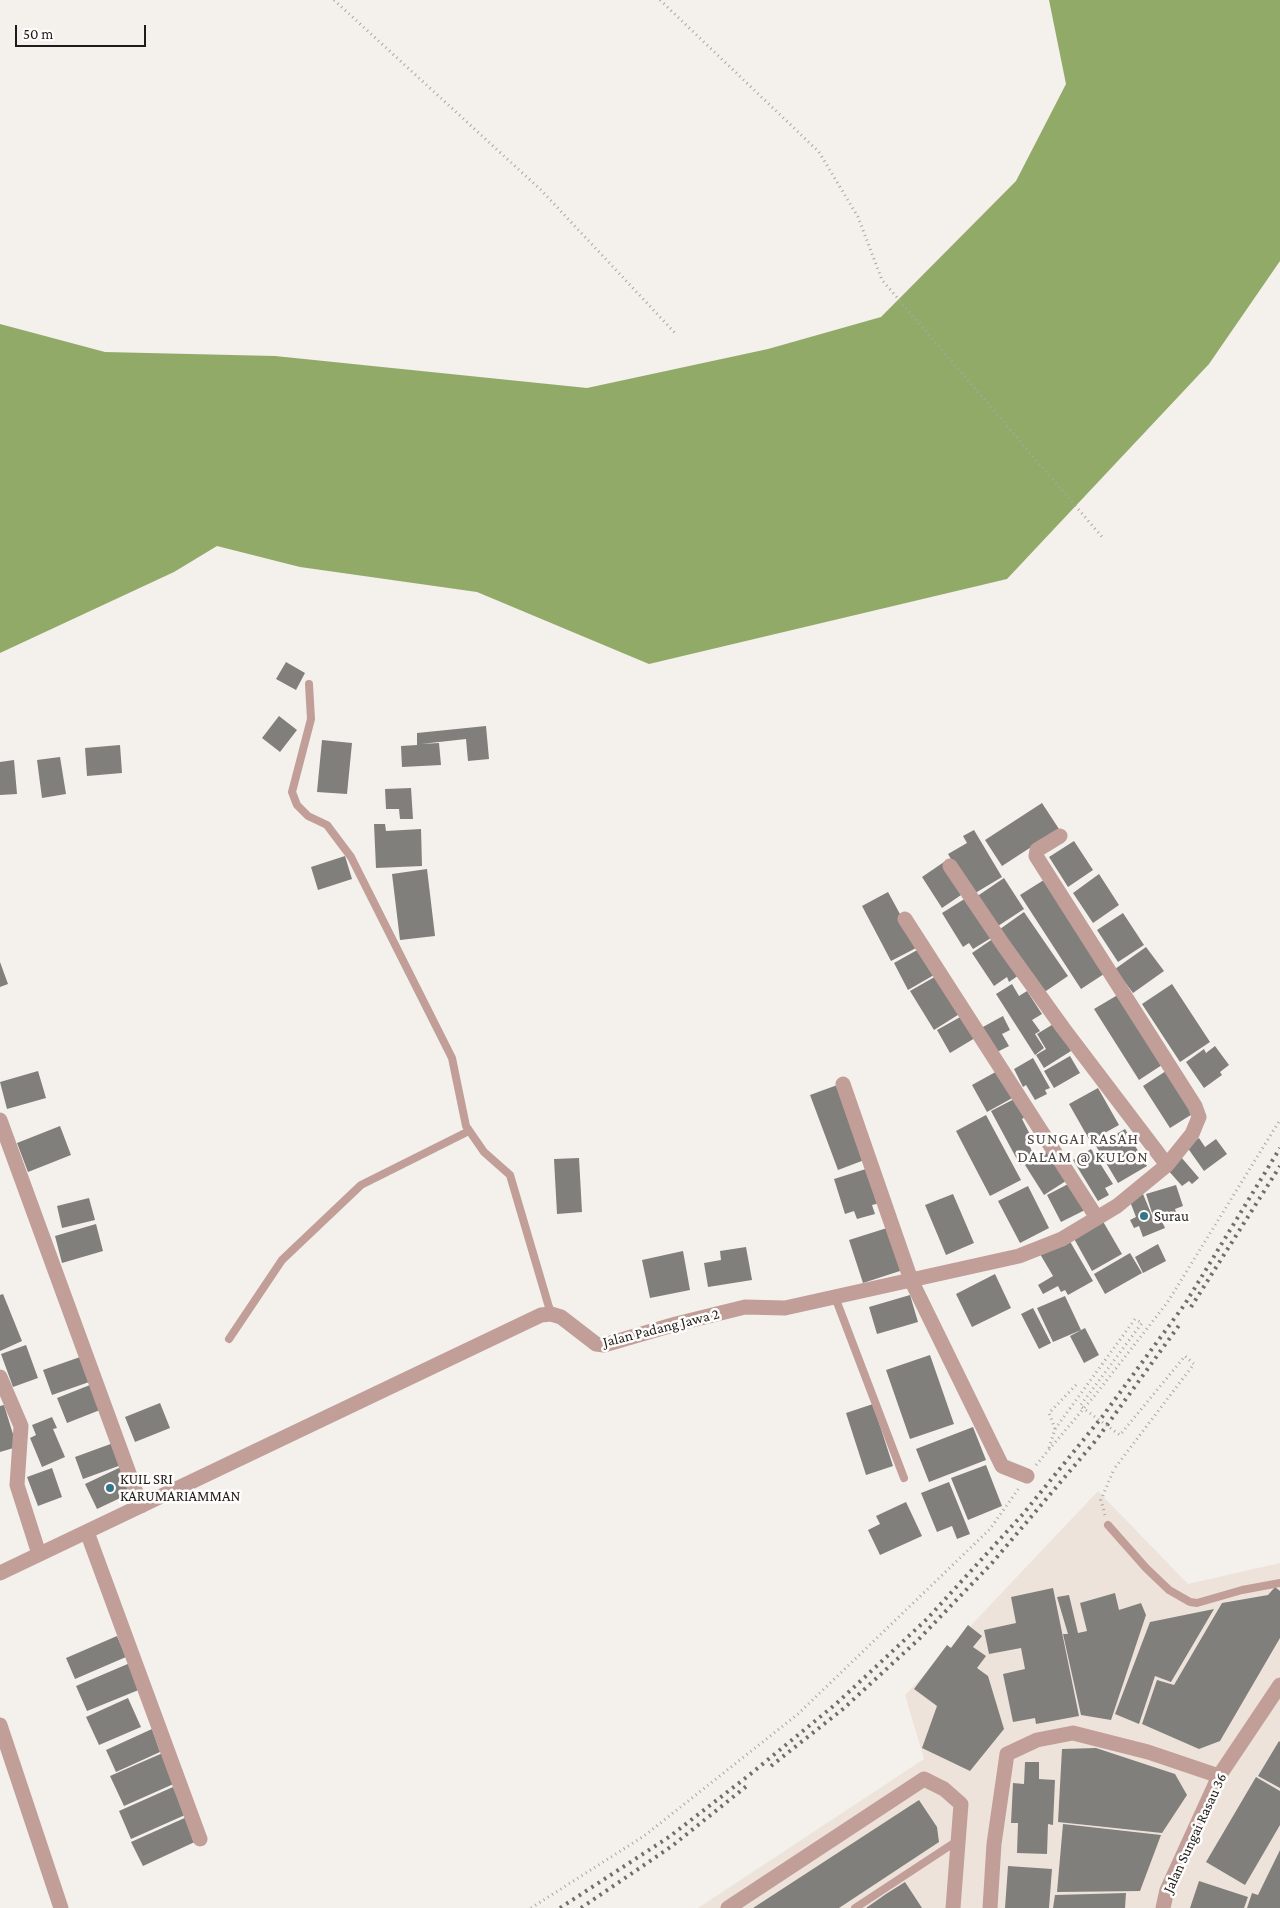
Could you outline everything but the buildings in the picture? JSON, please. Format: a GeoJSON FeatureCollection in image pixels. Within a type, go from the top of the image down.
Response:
{"type":"FeatureCollection","features":[{"type":"Feature","properties":{"kind":"street","name":"Jalan Padang Jawa 2"},"geometry":{"type":"LineString","coordinates":[[551,1314],[561,1317],[596,1344],[604,1345],[745,1306],[785,1308],[1019,1256],[1062,1239],[1118,1206],[1167,1165],[1192,1134],[1199,1117],[1195,1106],[1036,856],[1037,850],[1060,836]]}},
{"type":"Feature","properties":{"kind":"street"},"geometry":{"type":"LineString","coordinates":[[950,866],[1063,1028],[1167,1165]]}},
{"type":"Feature","properties":{"kind":"street"},"geometry":{"type":"LineString","coordinates":[[905,919],[1097,1218]]}},
{"type":"Feature","properties":{"kind":"street"},"geometry":{"type":"LineString","coordinates":[[843,1084],[911,1280],[1002,1466],[1027,1476]]}},
{"type":"Feature","properties":{"kind":"street"},"geometry":{"type":"LineString","coordinates":[[0,1120],[141,1506]]}},
{"type":"Feature","properties":{"kind":"street"},"geometry":{"type":"LineString","coordinates":[[0,1573],[541,1315],[551,1314]]}},
{"type":"Feature","properties":{"kind":"street"},"geometry":{"type":"LineString","coordinates":[[0,1377],[22,1426],[17,1485],[39,1554]]}},
{"type":"Feature","properties":{"kind":"street"},"geometry":{"type":"LineString","coordinates":[[87,1532],[200,1839]]}},
{"type":"Feature","properties":{"kind":"street","name":"Jalan Sungai Rasau 36"},"geometry":{"type":"LineString","coordinates":[[1163,1908],[1167,1890],[1219,1776],[1280,1685]]}},
{"type":"Feature","properties":{"kind":"street"},"geometry":{"type":"LineString","coordinates":[[0,1725],[61,1908]]}},
{"type":"Feature","properties":{"kind":"street"},"geometry":{"type":"LineString","coordinates":[[990,1908],[994,1844],[1007,1754],[1037,1740],[1073,1733],[1148,1752],[1219,1776]]}},
{"type":"Feature","properties":{"kind":"street"},"geometry":{"type":"LineString","coordinates":[[728,1908],[924,1779],[944,1789],[961,1804],[953,1908]]}},
{"type":"Feature","properties":{"kind":"lane"},"geometry":{"type":"LineString","coordinates":[[309,684],[311,719],[292,792],[297,804],[308,816],[327,824],[350,857],[452,1058],[466,1126],[484,1152],[510,1175],[551,1314]]}},
{"type":"Feature","properties":{"kind":"lane"},"geometry":{"type":"LineString","coordinates":[[229,1339],[282,1260],[361,1184],[469,1131]]}},
{"type":"Feature","properties":{"kind":"lane"},"geometry":{"type":"LineString","coordinates":[[834,1297],[904,1478]]}},
{"type":"Feature","properties":{"kind":"lane"},"geometry":{"type":"LineString","coordinates":[[1108,1525],[1146,1568],[1169,1590],[1190,1602],[1197,1603],[1242,1590],[1280,1582]]}},
{"type":"Feature","properties":{"kind":"lane"},"geometry":{"type":"LineString","coordinates":[[854,1908],[957,1841]]}},
{"type":"Feature","properties":{"kind":"path"},"geometry":{"type":"LineString","coordinates":[[334,0],[541,190],[675,333]]}},
{"type":"Feature","properties":{"kind":"path"},"geometry":{"type":"LineString","coordinates":[[660,0],[819,152],[858,216],[882,280],[1103,538]]}},
{"type":"Feature","properties":{"kind":"path"},"geometry":{"type":"LineString","coordinates":[[531,1908],[644,1836],[798,1714],[990,1529],[1027,1476],[1096,1394],[1167,1303],[1280,1120]]}},
{"type":"Feature","properties":{"kind":"path"},"geometry":{"type":"LineString","coordinates":[[1048,1451],[1055,1429],[1135,1319],[1142,1323],[1080,1406],[1120,1435],[1185,1356],[1194,1364],[1114,1469],[1101,1500],[1108,1525]]}},
{"type":"Feature","properties":{"kind":"path"},"geometry":{"type":"LineString","coordinates":[[1055,1429],[1049,1413],[1078,1384]]}},
{"type":"Feature","properties":{"kind":"shaded area"},"geometry":{"type":"Polygon","coordinates":[[[1049,0],[1280,0],[1280,261],[1209,364],[1007,579],[649,664],[477,592],[300,567],[217,546],[174,572],[0,653],[0,324],[105,352],[275,356],[587,388],[768,349],[881,317],[1016,181],[1066,84],[1049,0]]]}},
{"type":"Feature","properties":{"kind":"shaded area"},"geometry":{"type":"Polygon","coordinates":[[[1098,1491],[1188,1584],[1280,1563],[1280,1908],[698,1908],[924,1759],[905,1695],[1098,1491]]]}},
{"type":"Feature","properties":{"kind":"railway"},"geometry":{"type":"LineString","coordinates":[[560,1908],[669,1837],[748,1776],[837,1703],[927,1619],[1023,1514],[1102,1417],[1185,1304],[1280,1148]]}},
{"type":"Feature","properties":{"kind":"railway"},"geometry":{"type":"LineString","coordinates":[[1191,1307],[1280,1166]]}},
{"type":"Feature","properties":{"kind":"railway"},"geometry":{"type":"LineString","coordinates":[[771,1766],[843,1709],[918,1640],[992,1563],[1097,1439],[1180,1324]]}},
{"type":"Feature","properties":{"kind":"railway"},"geometry":{"type":"LineString","coordinates":[[581,1908],[672,1846],[748,1785]]}},
{"type":"Feature","properties":{"kind":"place","name":"Surau"},"geometry":{"type":"Point","coordinates":[1144,1216]}},
{"type":"Feature","properties":{"kind":"place","name":"KUIL SRI KARUMARIAMMAN"},"geometry":{"type":"Point","coordinates":[110,1488]}},
{"type":"Feature","properties":{"kind":"district","name":"SUNGAI RASAH DALAM @ KULON"},"geometry":{"type":"Point","coordinates":[1083,1148]}}]}
